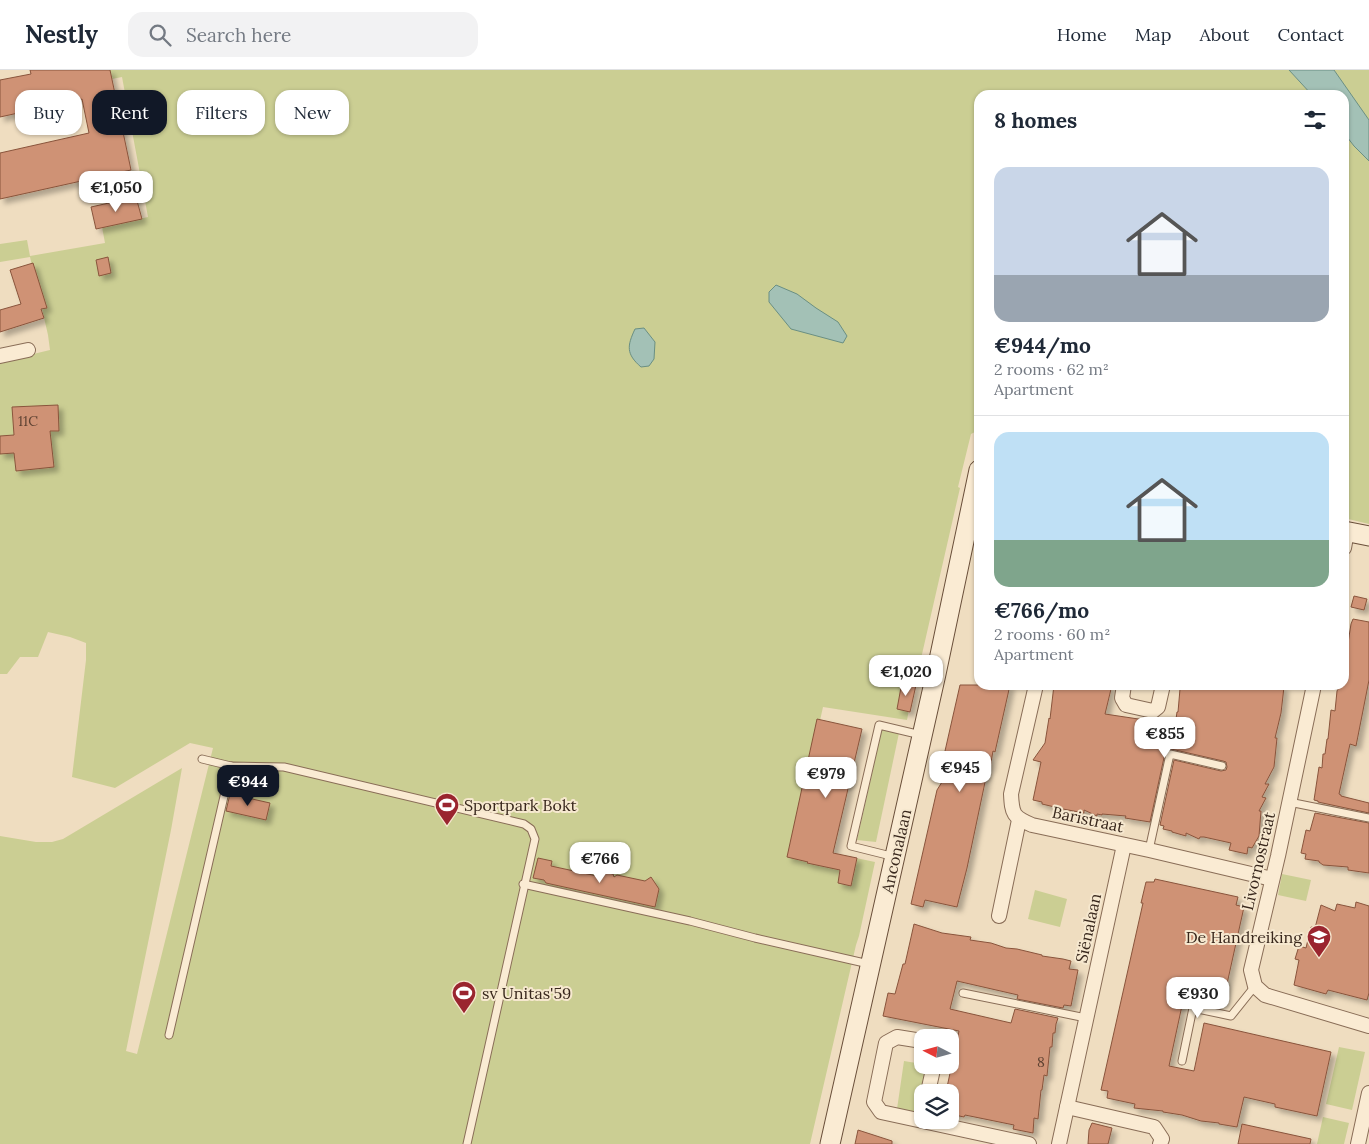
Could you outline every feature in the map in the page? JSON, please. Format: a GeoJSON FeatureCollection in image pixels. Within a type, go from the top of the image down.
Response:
{"type":"FeatureCollection","features":[{"type":"Feature","properties":{"kind":"street"},"geometry":{"type":"LineString","coordinates":[[0,356],[28,350]]}},
{"type":"Feature","properties":{"kind":"street","name":"Anconalaan"},"geometry":{"type":"LineString","coordinates":[[830,1144],[974,493]]}},
{"type":"Feature","properties":{"kind":"street"},"geometry":{"type":"LineString","coordinates":[[1349,537],[1369,536]]}},
{"type":"Feature","properties":{"kind":"street"},"geometry":{"type":"LineString","coordinates":[[999,916],[1019,820],[1011,810],[1011,794],[1035,690]]}},
{"type":"Feature","properties":{"kind":"street"},"geometry":{"type":"LineString","coordinates":[[1123,690],[1122,698],[1126,705],[1154,711],[1158,707],[1162,690]]}},
{"type":"Feature","properties":{"kind":"street","name":"Livornostraat"},"geometry":{"type":"LineString","coordinates":[[1255,986],[1251,970],[1313,690]]}},
{"type":"Feature","properties":{"kind":"street","name":"Baristraat"},"geometry":{"type":"LineString","coordinates":[[1019,820],[1032,825],[1272,879]]}},
{"type":"Feature","properties":{"kind":"street","name":"Siënalaan"},"geometry":{"type":"LineString","coordinates":[[1058,1144],[1124,845]]}},
{"type":"Feature","properties":{"kind":"street"},"geometry":{"type":"LineString","coordinates":[[1255,986],[1265,995],[1369,1026]]}},
{"type":"Feature","properties":{"kind":"street"},"geometry":{"type":"LineString","coordinates":[[914,1040],[897,1037],[886,1042],[874,1102],[881,1112],[914,1118]]}},
{"type":"Feature","properties":{"kind":"street"},"geometry":{"type":"LineString","coordinates":[[1358,1144],[1369,1092]]}},
{"type":"Feature","properties":{"kind":"street"},"geometry":{"type":"LineString","coordinates":[[1067,1107],[1154,1126],[1162,1139],[1160,1144]]}},
{"type":"Feature","properties":{"kind":"street"},"geometry":{"type":"LineString","coordinates":[[959,1128],[1028,1144]]}},
{"type":"Feature","properties":{"kind":"lane"},"geometry":{"type":"LineString","coordinates":[[895,857],[851,846],[880,725],[922,735]]}},
{"type":"Feature","properties":{"kind":"lane"},"geometry":{"type":"LineString","coordinates":[[1149,850],[1170,754],[1222,766]]}},
{"type":"Feature","properties":{"kind":"lane"},"geometry":{"type":"LineString","coordinates":[[202,760],[231,766],[284,768],[524,824],[531,829],[534,838],[467,1144]]}},
{"type":"Feature","properties":{"kind":"lane"},"geometry":{"type":"LineString","coordinates":[[169,1035],[231,766]]}},
{"type":"Feature","properties":{"kind":"lane","name":"Livornostraat"},"geometry":{"type":"LineString","coordinates":[[1289,802],[1369,818]]}},
{"type":"Feature","properties":{"kind":"lane"},"geometry":{"type":"LineString","coordinates":[[524,884],[696,922],[871,965]]}},
{"type":"Feature","properties":{"kind":"lane"},"geometry":{"type":"LineString","coordinates":[[1182,1060],[1194,1008],[1231,1016],[1255,986]]}},
{"type":"Feature","properties":{"kind":"lane"},"geometry":{"type":"LineString","coordinates":[[963,993],[1086,1018]]}},
{"type":"Feature","properties":{"kind":"green space"},"geometry":{"type":"Polygon","coordinates":[[[84,70],[1289,70],[1307,90],[974,90],[974,432],[971,434],[958,487],[960,488],[920,663],[918,663],[907,720],[823,707],[797,824],[853,869],[856,858],[875,862],[810,1144],[0,1144],[0,836],[36,842],[52,842],[63,839],[182,768],[126,1051],[137,1054],[213,748],[190,743],[115,788],[72,777],[86,660],[86,643],[48,632],[38,657],[20,657],[7,674],[0,674],[0,362],[50,350],[30,257],[0,262],[0,244],[27,240],[30,256],[105,243],[102,227],[148,217],[133,135],[167,135],[167,90],[124,90],[122,77],[87,84],[84,70]]]}},
{"type":"Feature","properties":{"kind":"green space"},"geometry":{"type":"Polygon","coordinates":[[[1334,70],[1369,70],[1369,120],[1349,90],[1334,70]]]}},
{"type":"Feature","properties":{"kind":"green space"},"geometry":{"type":"Polygon","coordinates":[[[1349,140],[1369,161],[1369,524],[1349,519],[1349,140]]]}},
{"type":"Feature","properties":{"kind":"green space"},"geometry":{"type":"Polygon","coordinates":[[[882,729],[899,733],[876,842],[857,840],[882,729]]]}},
{"type":"Feature","properties":{"kind":"green space"},"geometry":{"type":"Polygon","coordinates":[[[1282,874],[1311,880],[1306,901],[1278,895],[1282,874]]]}},
{"type":"Feature","properties":{"kind":"green space"},"geometry":{"type":"Polygon","coordinates":[[[1035,890],[1067,899],[1060,927],[1028,919],[1035,890]]]}},
{"type":"Feature","properties":{"kind":"green space"},"geometry":{"type":"Polygon","coordinates":[[[1339,1047],[1365,1052],[1352,1110],[1326,1104],[1339,1047]]]}},
{"type":"Feature","properties":{"kind":"green space"},"geometry":{"type":"Polygon","coordinates":[[[904,1061],[914,1063],[914,1074],[927,1074],[924,1084],[914,1084],[914,1112],[897,1109],[904,1061]]]}},
{"type":"Feature","properties":{"kind":"green space"},"geometry":{"type":"Polygon","coordinates":[[[1323,1117],[1349,1123],[1344,1144],[1317,1144],[1323,1117]]]}},
{"type":"Feature","properties":{"kind":"water"},"geometry":{"type":"Polygon","coordinates":[[[1289,70],[1334,70],[1348,90],[1307,90],[1289,70]]]}},
{"type":"Feature","properties":{"kind":"water"},"geometry":{"type":"Polygon","coordinates":[[[1349,91],[1369,120],[1369,161],[1349,140],[1349,91]]]}},
{"type":"Feature","properties":{"kind":"water"},"geometry":{"type":"Polygon","coordinates":[[[776,285],[797,294],[838,322],[847,336],[843,343],[791,329],[769,302],[769,292],[776,285]]]}},
{"type":"Feature","properties":{"kind":"water"},"geometry":{"type":"Polygon","coordinates":[[[644,328],[655,342],[654,359],[649,366],[641,367],[630,354],[629,345],[635,329],[644,328]]]}},
{"type":"Feature","properties":{"kind":"building"},"geometry":{"type":"Polygon","coordinates":[[[30,70],[110,70],[114,90],[92,90],[92,135],[124,135],[131,170],[0,199],[0,153],[89,133],[82,90],[15,90],[15,114],[0,117],[0,80],[31,74],[30,70]]]}},
{"type":"Feature","properties":{"kind":"building"},"geometry":{"type":"Polygon","coordinates":[[[136,197],[142,219],[96,229],[91,207],[136,197]]]}},
{"type":"Feature","properties":{"kind":"building"},"geometry":{"type":"Polygon","coordinates":[[[108,257],[111,273],[99,276],[96,260],[108,257]]]}},
{"type":"Feature","properties":{"kind":"building"},"geometry":{"type":"Polygon","coordinates":[[[33,263],[47,308],[41,309],[44,318],[0,332],[0,310],[21,304],[10,270],[33,263]]]}},
{"type":"Feature","properties":{"kind":"building"},"geometry":{"type":"Polygon","coordinates":[[[58,405],[59,431],[50,431],[54,467],[16,471],[14,453],[0,454],[0,436],[14,435],[12,407],[58,405]]]}},
{"type":"Feature","properties":{"kind":"building"},"geometry":{"type":"Polygon","coordinates":[[[1354,596],[1367,599],[1364,610],[1351,607],[1354,596]]]}},
{"type":"Feature","properties":{"kind":"building"},"geometry":{"type":"Polygon","coordinates":[[[1353,619],[1369,622],[1369,680],[1356,746],[1350,744],[1339,794],[1369,803],[1369,813],[1314,800],[1319,767],[1322,768],[1323,754],[1325,754],[1328,739],[1331,710],[1335,711],[1337,691],[1349,690],[1349,637],[1353,619]]]}},
{"type":"Feature","properties":{"kind":"building"},"geometry":{"type":"Polygon","coordinates":[[[902,682],[916,685],[910,712],[897,709],[902,682]]]}},
{"type":"Feature","properties":{"kind":"building"},"geometry":{"type":"Polygon","coordinates":[[[960,685],[974,685],[974,690],[1009,690],[995,752],[993,751],[990,768],[988,768],[957,907],[925,900],[923,907],[911,904],[937,790],[947,774],[940,773],[960,685]]]}},
{"type":"Feature","properties":{"kind":"building"},"geometry":{"type":"Polygon","coordinates":[[[1053,690],[1111,690],[1105,714],[1145,720],[1173,729],[1178,712],[1180,690],[1284,690],[1275,738],[1277,738],[1274,767],[1265,784],[1269,784],[1262,797],[1266,798],[1259,811],[1261,811],[1259,836],[1252,848],[1248,847],[1247,854],[1229,850],[1231,843],[1204,837],[1199,839],[1186,833],[1186,836],[1163,829],[1164,826],[1160,825],[1174,760],[1221,771],[1226,770],[1227,767],[1226,762],[1223,761],[1171,749],[1166,750],[1150,822],[1125,818],[1126,816],[1097,814],[1097,816],[1084,810],[1084,813],[1063,809],[1033,800],[1041,762],[1033,760],[1045,743],[1053,690]]]}},
{"type":"Feature","properties":{"kind":"building"},"geometry":{"type":"Polygon","coordinates":[[[817,719],[862,729],[833,853],[857,858],[851,886],[838,883],[840,870],[787,857],[817,719]]]}},
{"type":"Feature","properties":{"kind":"building"},"geometry":{"type":"Polygon","coordinates":[[[230,794],[270,803],[266,820],[226,811],[230,794]]]}},
{"type":"Feature","properties":{"kind":"building"},"geometry":{"type":"Polygon","coordinates":[[[1315,813],[1369,823],[1369,873],[1348,870],[1348,867],[1323,865],[1319,861],[1305,859],[1306,854],[1301,853],[1306,830],[1310,831],[1315,813]]]}},
{"type":"Feature","properties":{"kind":"building"},"geometry":{"type":"Polygon","coordinates":[[[538,858],[552,861],[551,866],[597,876],[598,871],[613,874],[614,877],[617,875],[645,881],[651,877],[659,889],[655,907],[546,883],[544,880],[533,878],[538,858]]]}},
{"type":"Feature","properties":{"kind":"building"},"geometry":{"type":"Polygon","coordinates":[[[1155,879],[1238,897],[1236,905],[1244,907],[1223,1002],[1214,1000],[1213,1006],[1201,1004],[1186,987],[1169,1066],[1194,1071],[1204,1023],[1331,1052],[1317,1116],[1275,1107],[1275,1104],[1244,1097],[1237,1127],[1201,1121],[1163,1111],[1134,1108],[1135,1104],[1107,1098],[1108,1091],[1101,1090],[1143,903],[1141,903],[1146,882],[1154,882],[1155,879]]]}},
{"type":"Feature","properties":{"kind":"building"},"geometry":{"type":"Polygon","coordinates":[[[1356,902],[1369,906],[1369,993],[1367,1000],[1328,990],[1326,994],[1294,985],[1299,960],[1295,959],[1299,946],[1306,948],[1311,927],[1315,928],[1321,905],[1335,911],[1337,904],[1355,908],[1356,902]]]}},
{"type":"Feature","properties":{"kind":"building"},"geometry":{"type":"Polygon","coordinates":[[[914,924],[942,933],[971,937],[970,940],[1071,961],[1069,969],[1078,970],[1071,1006],[1064,1005],[1063,1008],[1017,999],[1018,995],[957,981],[950,1009],[1011,1023],[1015,1009],[1058,1018],[1055,1033],[1053,1033],[1052,1047],[1050,1047],[1047,1076],[1044,1075],[1041,1090],[1038,1119],[1034,1118],[1033,1133],[1013,1129],[1014,1125],[965,1115],[964,1117],[959,1116],[959,1084],[948,1084],[950,1074],[959,1074],[959,1029],[949,1029],[883,1016],[888,993],[895,994],[903,964],[905,964],[914,924]]]}},
{"type":"Feature","properties":{"kind":"building"},"geometry":{"type":"Polygon","coordinates":[[[1092,1123],[1112,1128],[1108,1144],[1088,1144],[1089,1130],[1092,1123]]]}},
{"type":"Feature","properties":{"kind":"building"},"geometry":{"type":"Polygon","coordinates":[[[1242,1124],[1311,1139],[1310,1144],[1238,1144],[1242,1124]]]}},
{"type":"Feature","properties":{"kind":"building"},"geometry":{"type":"Polygon","coordinates":[[[858,1130],[892,1141],[892,1144],[855,1144],[858,1130]]]}},
{"type":"Feature","properties":{"kind":"place","name":"Sportpark Bokt"},"geometry":{"type":"Point","coordinates":[447,826]}},
{"type":"Feature","properties":{"kind":"place","name":"De Handreiking"},"geometry":{"type":"Point","coordinates":[1319,958]}},
{"type":"Feature","properties":{"kind":"place","name":"sv Unitas'59"},"geometry":{"type":"Point","coordinates":[464,1014]}}]}
